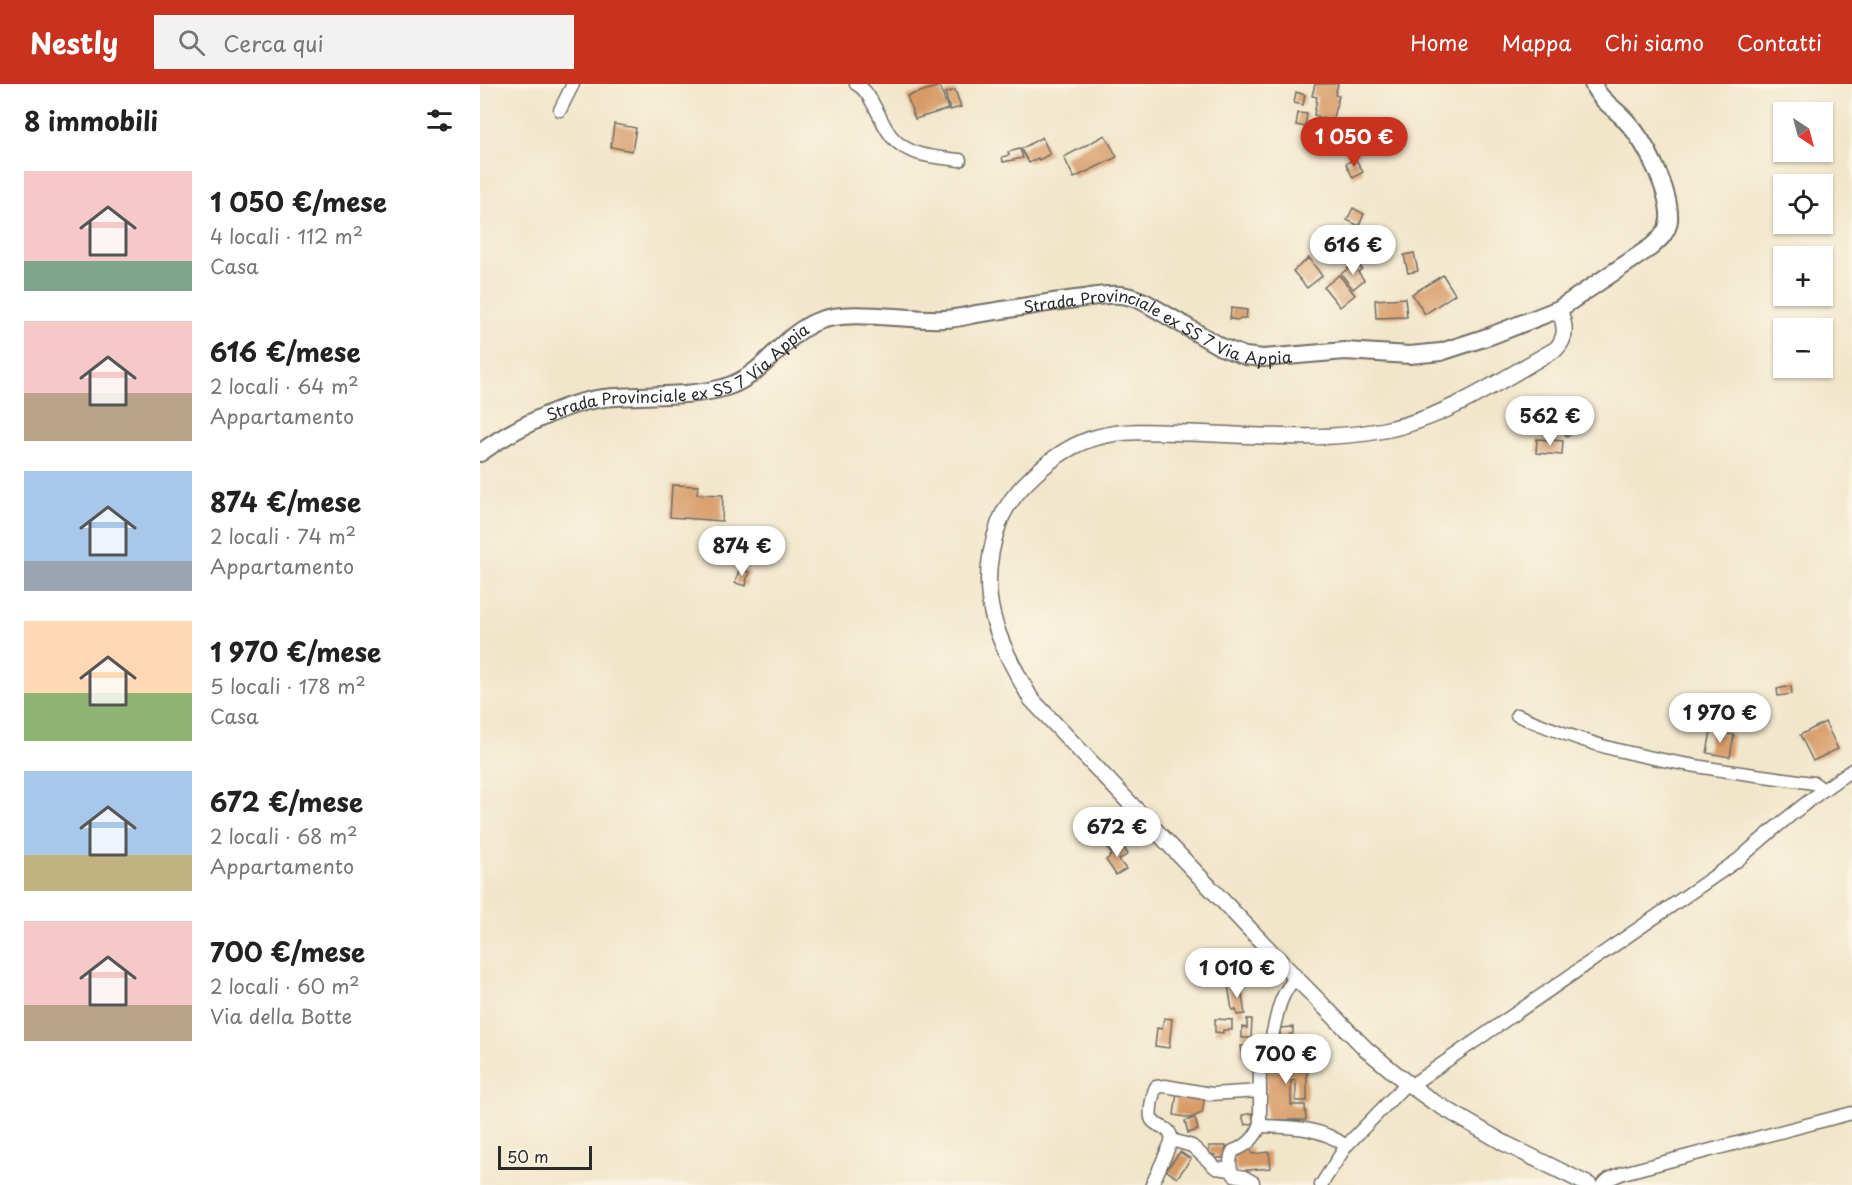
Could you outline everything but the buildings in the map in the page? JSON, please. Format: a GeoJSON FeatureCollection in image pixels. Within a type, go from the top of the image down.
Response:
{"type":"FeatureCollection","features":[{"type":"Feature","properties":{"kind":"main road","name":"Strada Provinciale ex SS 7 Via Appia"},"geometry":{"type":"LineString","coordinates":[[480,453],[523,427],[576,404],[602,398],[698,392],[727,387],[756,372],[806,327],[818,321],[844,315],[945,319],[1070,299],[1119,295],[1133,297],[1146,303],[1233,352],[1263,358],[1345,351],[1410,355],[1441,352],[1490,336],[1560,309],[1652,247],[1662,237],[1669,221],[1663,187],[1640,139],[1629,123],[1596,92],[1593,84]]}},
{"type":"Feature","properties":{"kind":"street"},"geometry":{"type":"LineString","coordinates":[[560,110],[573,84]]}},
{"type":"Feature","properties":{"kind":"street"},"geometry":{"type":"LineString","coordinates":[[856,84],[868,94],[891,136],[903,148],[914,153],[960,160]]}},
{"type":"Feature","properties":{"kind":"street"},"geometry":{"type":"LineString","coordinates":[[1560,309],[1566,326],[1564,338],[1556,349],[1458,403],[1425,418],[1384,430],[1334,436],[1133,431],[1098,436],[1062,451],[1017,492],[1002,513],[991,544],[987,574],[988,601],[994,626],[1007,657],[1031,699],[1296,978],[1366,1049],[1432,1101],[1504,1143],[1589,1185]]}},
{"type":"Feature","properties":{"kind":"street"},"geometry":{"type":"LineString","coordinates":[[1517,715],[1566,735],[1626,752],[1733,772],[1814,783],[1823,790]]}},
{"type":"Feature","properties":{"kind":"street"},"geometry":{"type":"LineString","coordinates":[[1321,1185],[1346,1146],[1409,1084],[1738,860],[1770,831],[1852,770]]}},
{"type":"Feature","properties":{"kind":"street"},"geometry":{"type":"LineString","coordinates":[[1253,1185],[1253,1182],[1234,1175],[1231,1170],[1233,1151],[1247,1145],[1260,1126],[1260,1064],[1271,1041],[1281,1001],[1289,984],[1296,978]]}},
{"type":"Feature","properties":{"kind":"street"},"geometry":{"type":"LineString","coordinates":[[1152,1185],[1172,1140],[1167,1128],[1152,1120],[1150,1115],[1153,1092],[1156,1087],[1165,1086],[1211,1094],[1260,1091]]}},
{"type":"Feature","properties":{"kind":"street"},"geometry":{"type":"LineString","coordinates":[[1602,1185],[1623,1173],[1852,1113]]}},
{"type":"Feature","properties":{"kind":"street"},"geometry":{"type":"LineString","coordinates":[[1260,1126],[1299,1128],[1325,1133],[1346,1146]]}},
{"type":"Feature","properties":{"kind":"street"},"geometry":{"type":"LineString","coordinates":[[1172,1140],[1192,1146],[1216,1167],[1231,1170]]}}]}
